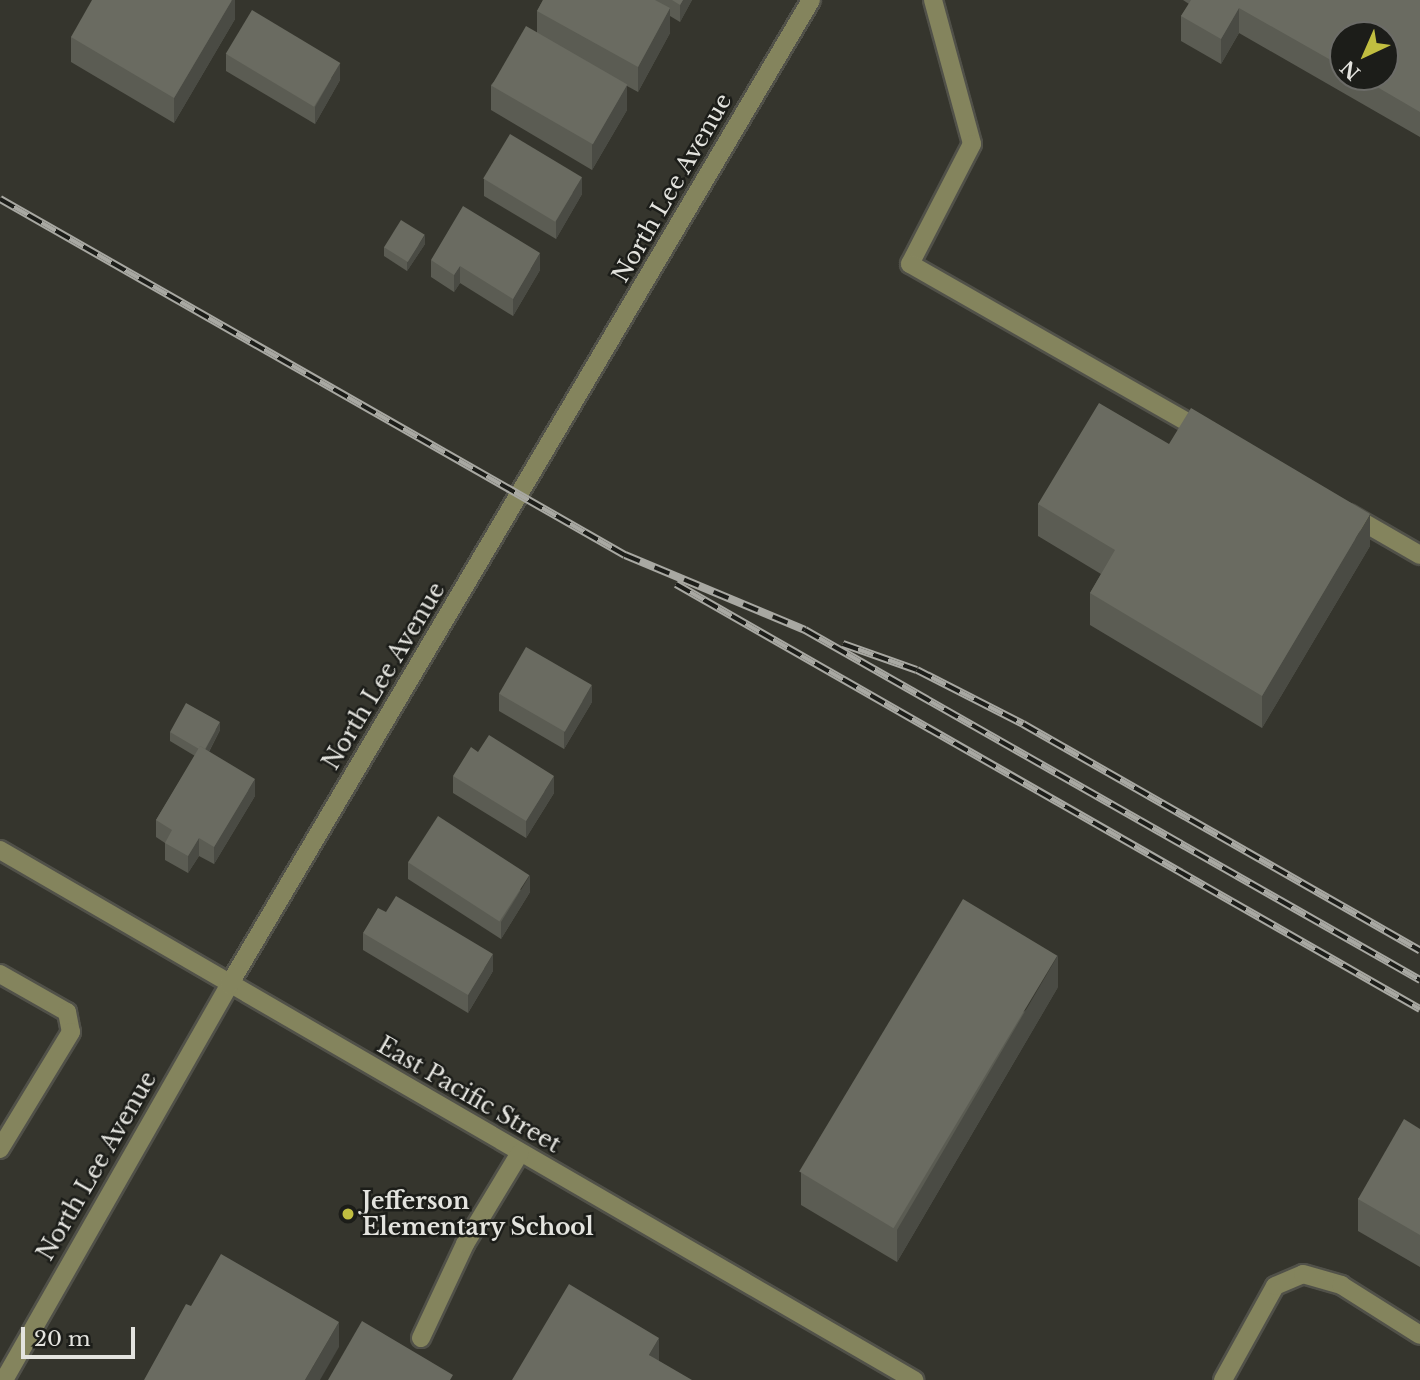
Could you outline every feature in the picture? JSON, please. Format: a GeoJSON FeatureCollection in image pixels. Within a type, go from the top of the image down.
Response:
{"type":"FeatureCollection","features":[{"type":"Feature","properties":{"kind":"street","name":"North Lee Avenue"},"geometry":{"type":"LineString","coordinates":[[4,1380],[229,985],[811,0]]}},
{"type":"Feature","properties":{"kind":"street"},"geometry":{"type":"LineString","coordinates":[[933,0],[972,144],[910,264],[1226,444]]}},
{"type":"Feature","properties":{"kind":"street"},"geometry":{"type":"LineString","coordinates":[[1335,507],[1420,555]]}},
{"type":"Feature","properties":{"kind":"street","name":"East Pacific Street"},"geometry":{"type":"LineString","coordinates":[[0,850],[914,1380]]}},
{"type":"Feature","properties":{"kind":"street"},"geometry":{"type":"LineString","coordinates":[[0,974],[67,1012],[71,1032],[0,1149]]}},
{"type":"Feature","properties":{"kind":"street"},"geometry":{"type":"LineString","coordinates":[[421,1338],[465,1244],[520,1153]]}},
{"type":"Feature","properties":{"kind":"street"},"geometry":{"type":"LineString","coordinates":[[1223,1380],[1275,1286],[1303,1274],[1341,1285],[1420,1335]]}},
{"type":"Feature","properties":{"kind":"building"},"geometry":{"type":"Polygon","coordinates":[[[92,0],[232,0],[174,98],[71,37],[92,0]]]}},
{"type":"Feature","properties":{"kind":"building"},"geometry":{"type":"Polygon","coordinates":[[[543,0],[655,0],[670,8],[638,67],[537,11],[543,0]]]}},
{"type":"Feature","properties":{"kind":"building"},"geometry":{"type":"Polygon","coordinates":[[[1191,0],[1420,0],[1420,112],[1384,91],[1399,91],[1399,21],[1329,21],[1329,59],[1239,8],[1221,39],[1181,16],[1191,0]]]}},
{"type":"Feature","properties":{"kind":"building"},"geometry":{"type":"Polygon","coordinates":[[[252,10],[340,63],[314,107],[226,54],[252,10]]]}},
{"type":"Feature","properties":{"kind":"building"},"geometry":{"type":"Polygon","coordinates":[[[526,26],[627,84],[593,144],[492,86],[526,26]]]}},
{"type":"Feature","properties":{"kind":"building"},"geometry":{"type":"Polygon","coordinates":[[[510,134],[582,177],[555,222],[483,179],[510,134]]]}},
{"type":"Feature","properties":{"kind":"building"},"geometry":{"type":"Polygon","coordinates":[[[463,206],[540,253],[513,299],[460,266],[454,275],[431,260],[463,206]]]}},
{"type":"Feature","properties":{"kind":"building"},"geometry":{"type":"Polygon","coordinates":[[[401,220],[425,235],[408,262],[384,247],[401,220]]]}},
{"type":"Feature","properties":{"kind":"building"},"geometry":{"type":"Polygon","coordinates":[[[1099,403],[1169,444],[1191,408],[1370,514],[1262,696],[1090,593],[1115,550],[1038,504],[1099,403]]]}},
{"type":"Feature","properties":{"kind":"building"},"geometry":{"type":"Polygon","coordinates":[[[526,647],[592,685],[565,732],[499,694],[526,647]]]}},
{"type":"Feature","properties":{"kind":"building"},"geometry":{"type":"Polygon","coordinates":[[[186,703],[220,722],[205,749],[200,746],[199,749],[170,732],[186,703]]]}},
{"type":"Feature","properties":{"kind":"building"},"geometry":{"type":"Polygon","coordinates":[[[489,735],[554,776],[526,821],[453,776],[471,747],[478,752],[489,735]]]}},
{"type":"Feature","properties":{"kind":"building"},"geometry":{"type":"Polygon","coordinates":[[[200,746],[255,779],[214,847],[199,838],[188,856],[165,843],[172,830],[156,820],[200,746]]]}},
{"type":"Feature","properties":{"kind":"building"},"geometry":{"type":"Polygon","coordinates":[[[438,816],[529,875],[499,921],[408,862],[438,816]]]}},
{"type":"Feature","properties":{"kind":"building"},"geometry":{"type":"Polygon","coordinates":[[[396,896],[493,954],[468,995],[363,933],[378,908],[386,912],[396,896]]]}},
{"type":"Feature","properties":{"kind":"building"},"geometry":{"type":"Polygon","coordinates":[[[963,899],[1057,956],[894,1228],[799,1172],[963,899]]]}},
{"type":"Feature","properties":{"kind":"building"},"geometry":{"type":"Polygon","coordinates":[[[1404,1119],[1420,1129],[1420,1235],[1358,1199],[1404,1119]]]}},
{"type":"Feature","properties":{"kind":"building"},"geometry":{"type":"Polygon","coordinates":[[[221,1254],[339,1322],[305,1380],[144,1380],[186,1304],[191,1306],[221,1254]]]}},
{"type":"Feature","properties":{"kind":"building"},"geometry":{"type":"Polygon","coordinates":[[[569,1284],[659,1338],[649,1355],[692,1380],[512,1380],[569,1284]]]}},
{"type":"Feature","properties":{"kind":"building"},"geometry":{"type":"Polygon","coordinates":[[[362,1321],[453,1375],[450,1380],[328,1380],[362,1321]]]}},
{"type":"Feature","properties":{"kind":"railway"},"geometry":{"type":"LineString","coordinates":[[0,199],[625,555],[805,630],[1420,980]]}},
{"type":"Feature","properties":{"kind":"railway"},"geometry":{"type":"LineString","coordinates":[[676,584],[1420,1009]]}},
{"type":"Feature","properties":{"kind":"railway"},"geometry":{"type":"LineString","coordinates":[[843,644],[917,670],[1023,724],[1420,950]]}},
{"type":"Feature","properties":{"kind":"place","name":"Jefferson Elementary School"},"geometry":{"type":"Point","coordinates":[348,1214]}}]}
